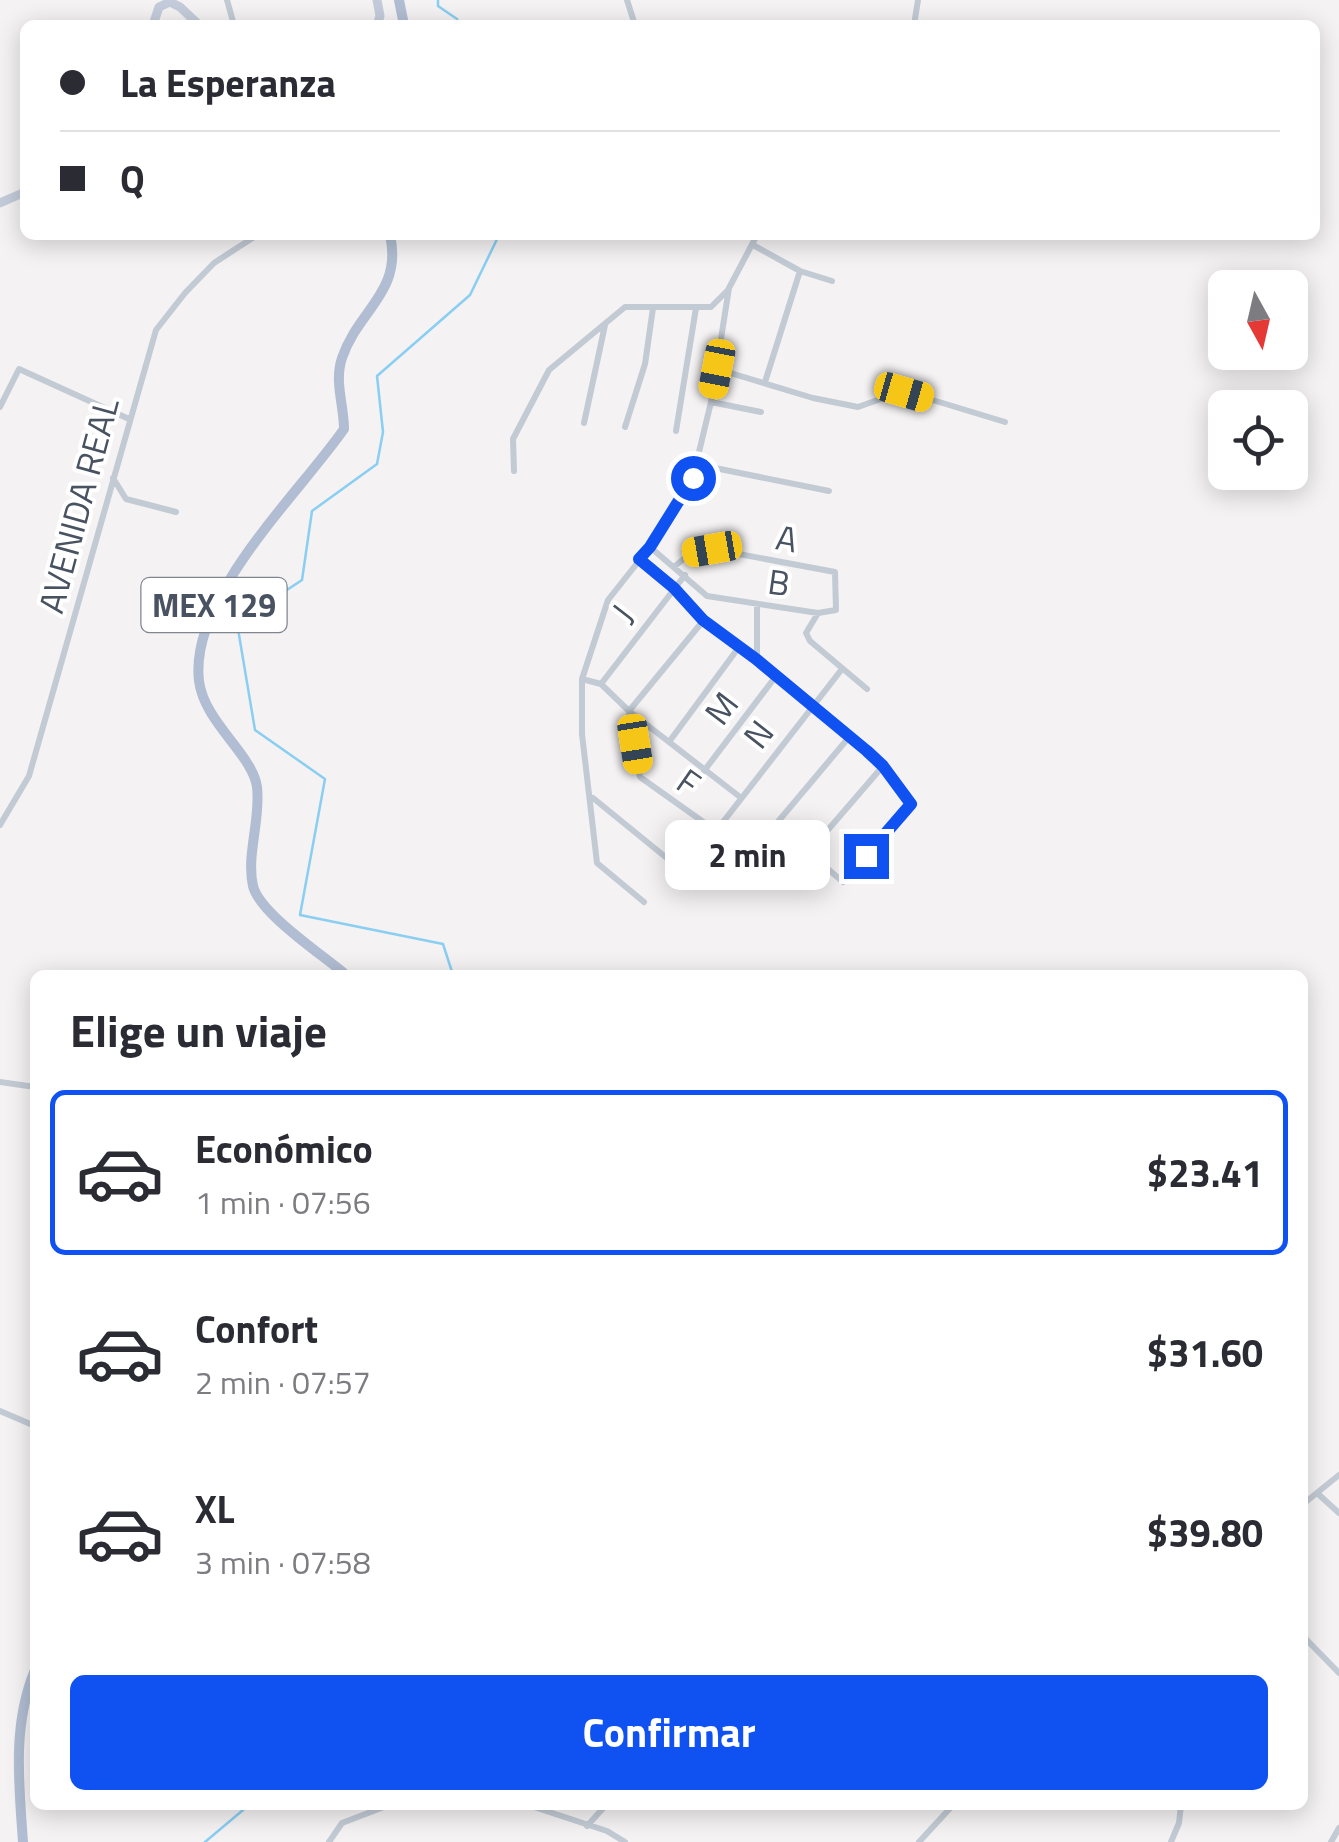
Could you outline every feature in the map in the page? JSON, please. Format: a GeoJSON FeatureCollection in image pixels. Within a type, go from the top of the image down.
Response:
{"type":"FeatureCollection","features":[{"type":"Feature","properties":{"kind":"main road","name":"MEX 129"},"geometry":{"type":"LineString","coordinates":[[340,970],[294,934],[253,888],[258,783],[214,719],[199,682],[203,639],[212,608],[252,547],[344,429],[338,388],[342,357],[390,280],[394,256],[391,240]]}},
{"type":"Feature","properties":{"kind":"main road"},"geometry":{"type":"LineString","coordinates":[[22,1842],[18,1766],[24,1698],[30,1683]]}},
{"type":"Feature","properties":{"kind":"street"},"geometry":{"type":"LineString","coordinates":[[156,20],[160,7],[170,2],[193,20]]}},
{"type":"Feature","properties":{"kind":"street","name":"AVENIDA REAL"},"geometry":{"type":"LineString","coordinates":[[0,824],[29,776],[156,330],[214,263],[249,240]]}},
{"type":"Feature","properties":{"kind":"street"},"geometry":{"type":"LineString","coordinates":[[514,471],[513,440],[549,370],[625,307],[711,308],[729,288],[755,240]]}},
{"type":"Feature","properties":{"kind":"street"},"geometry":{"type":"LineString","coordinates":[[753,244],[800,271],[832,281]]}},
{"type":"Feature","properties":{"kind":"street"},"geometry":{"type":"LineString","coordinates":[[765,382],[800,271]]}},
{"type":"Feature","properties":{"kind":"street"},"geometry":{"type":"LineString","coordinates":[[644,902],[597,863],[582,734],[582,680],[608,600],[650,547],[693,478],[711,402],[729,288]]}},
{"type":"Feature","properties":{"kind":"street"},"geometry":{"type":"LineString","coordinates":[[625,427],[644,364],[653,308]]}},
{"type":"Feature","properties":{"kind":"street"},"geometry":{"type":"LineString","coordinates":[[676,431],[696,308]]}},
{"type":"Feature","properties":{"kind":"street"},"geometry":{"type":"LineString","coordinates":[[584,423],[606,324]]}},
{"type":"Feature","properties":{"kind":"street"},"geometry":{"type":"LineString","coordinates":[[0,406],[19,369],[129,419]]}},
{"type":"Feature","properties":{"kind":"street"},"geometry":{"type":"LineString","coordinates":[[717,369],[813,398],[858,407],[904,392],[1006,422]]}},
{"type":"Feature","properties":{"kind":"street"},"geometry":{"type":"LineString","coordinates":[[711,402],[761,412]]}},
{"type":"Feature","properties":{"kind":"street"},"geometry":{"type":"LineString","coordinates":[[695,464],[829,491]]}},
{"type":"Feature","properties":{"kind":"street"},"geometry":{"type":"LineString","coordinates":[[112,477],[126,499],[176,512]]}},
{"type":"Feature","properties":{"kind":"street","name":"B"},"geometry":{"type":"LineString","coordinates":[[650,547],[708,596],[757,605],[818,613],[836,610],[836,572]]}},
{"type":"Feature","properties":{"kind":"street","name":"A"},"geometry":{"type":"LineString","coordinates":[[675,566],[691,552],[712,549],[836,572]]}},
{"type":"Feature","properties":{"kind":"street"},"geometry":{"type":"LineString","coordinates":[[639,559],[674,588],[703,620],[850,736],[883,766],[911,804],[844,882],[776,824],[850,736]]}},
{"type":"Feature","properties":{"kind":"street","name":"J"},"geometry":{"type":"LineString","coordinates":[[601,684],[685,575]]}},
{"type":"Feature","properties":{"kind":"street"},"geometry":{"type":"LineString","coordinates":[[756,659],[757,605]]}},
{"type":"Feature","properties":{"kind":"street"},"geometry":{"type":"LineString","coordinates":[[818,613],[806,633],[867,688]]}},
{"type":"Feature","properties":{"kind":"street"},"geometry":{"type":"LineString","coordinates":[[630,711],[703,620]]}},
{"type":"Feature","properties":{"kind":"street"},"geometry":{"type":"LineString","coordinates":[[669,742],[740,647]]}},
{"type":"Feature","properties":{"kind":"street","name":"N"},"geometry":{"type":"LineString","coordinates":[[716,831],[842,669]]}},
{"type":"Feature","properties":{"kind":"street","name":"M"},"geometry":{"type":"LineString","coordinates":[[704,770],[776,676]]}},
{"type":"Feature","properties":{"kind":"street"},"geometry":{"type":"LineString","coordinates":[[582,680],[601,684],[740,798]]}},
{"type":"Feature","properties":{"kind":"street","name":"F"},"geometry":{"type":"LineString","coordinates":[[630,711],[640,777],[716,831]]}},
{"type":"Feature","properties":{"kind":"street"},"geometry":{"type":"LineString","coordinates":[[808,853],[883,766]]}},
{"type":"Feature","properties":{"kind":"street"},"geometry":{"type":"LineString","coordinates":[[592,798],[679,868]]}},
{"type":"Feature","properties":{"kind":"street"},"geometry":{"type":"LineString","coordinates":[[0,1082],[30,1086]]}},
{"type":"Feature","properties":{"kind":"street"},"geometry":{"type":"LineString","coordinates":[[0,1411],[30,1424]]}},
{"type":"Feature","properties":{"kind":"street"},"geometry":{"type":"LineString","coordinates":[[1308,1500],[1339,1475]]}},
{"type":"Feature","properties":{"kind":"street"},"geometry":{"type":"LineString","coordinates":[[1317,1493],[1339,1513]]}},
{"type":"Feature","properties":{"kind":"street"},"geometry":{"type":"LineString","coordinates":[[1308,1641],[1339,1673]]}},
{"type":"Feature","properties":{"kind":"street"},"geometry":{"type":"LineString","coordinates":[[329,1842],[342,1822],[374,1810]]}},
{"type":"Feature","properties":{"kind":"street"},"geometry":{"type":"LineString","coordinates":[[542,1810],[607,1831],[625,1842]]}},
{"type":"Feature","properties":{"kind":"street"},"geometry":{"type":"LineString","coordinates":[[586,1826],[601,1810]]}},
{"type":"Feature","properties":{"kind":"street"},"geometry":{"type":"LineString","coordinates":[[919,1842],[948,1810]]}},
{"type":"Feature","properties":{"kind":"street"},"geometry":{"type":"LineString","coordinates":[[1171,1842],[1180,1810]]}},
{"type":"Feature","properties":{"kind":"street"},"geometry":{"type":"LineString","coordinates":[[1331,1842],[1339,1828]]}},
{"type":"Feature","properties":{"kind":"waterway"},"geometry":{"type":"LineString","coordinates":[[438,0],[438,6],[457,20]]}},
{"type":"Feature","properties":{"kind":"waterway"},"geometry":{"type":"LineString","coordinates":[[451,970],[443,944],[300,915],[325,779],[255,730],[237,623],[302,580],[312,511],[377,464],[383,432],[377,376],[470,295],[497,240]]}},
{"type":"Feature","properties":{"kind":"waterway"},"geometry":{"type":"LineString","coordinates":[[205,1842],[243,1810]]}},
{"type":"Feature","properties":{"kind":"route"},"geometry":{"type":"LineString","coordinates":[[693,478],[639,559],[692,605],[703,620],[756,659],[883,766],[911,804],[866,856]]}}]}
